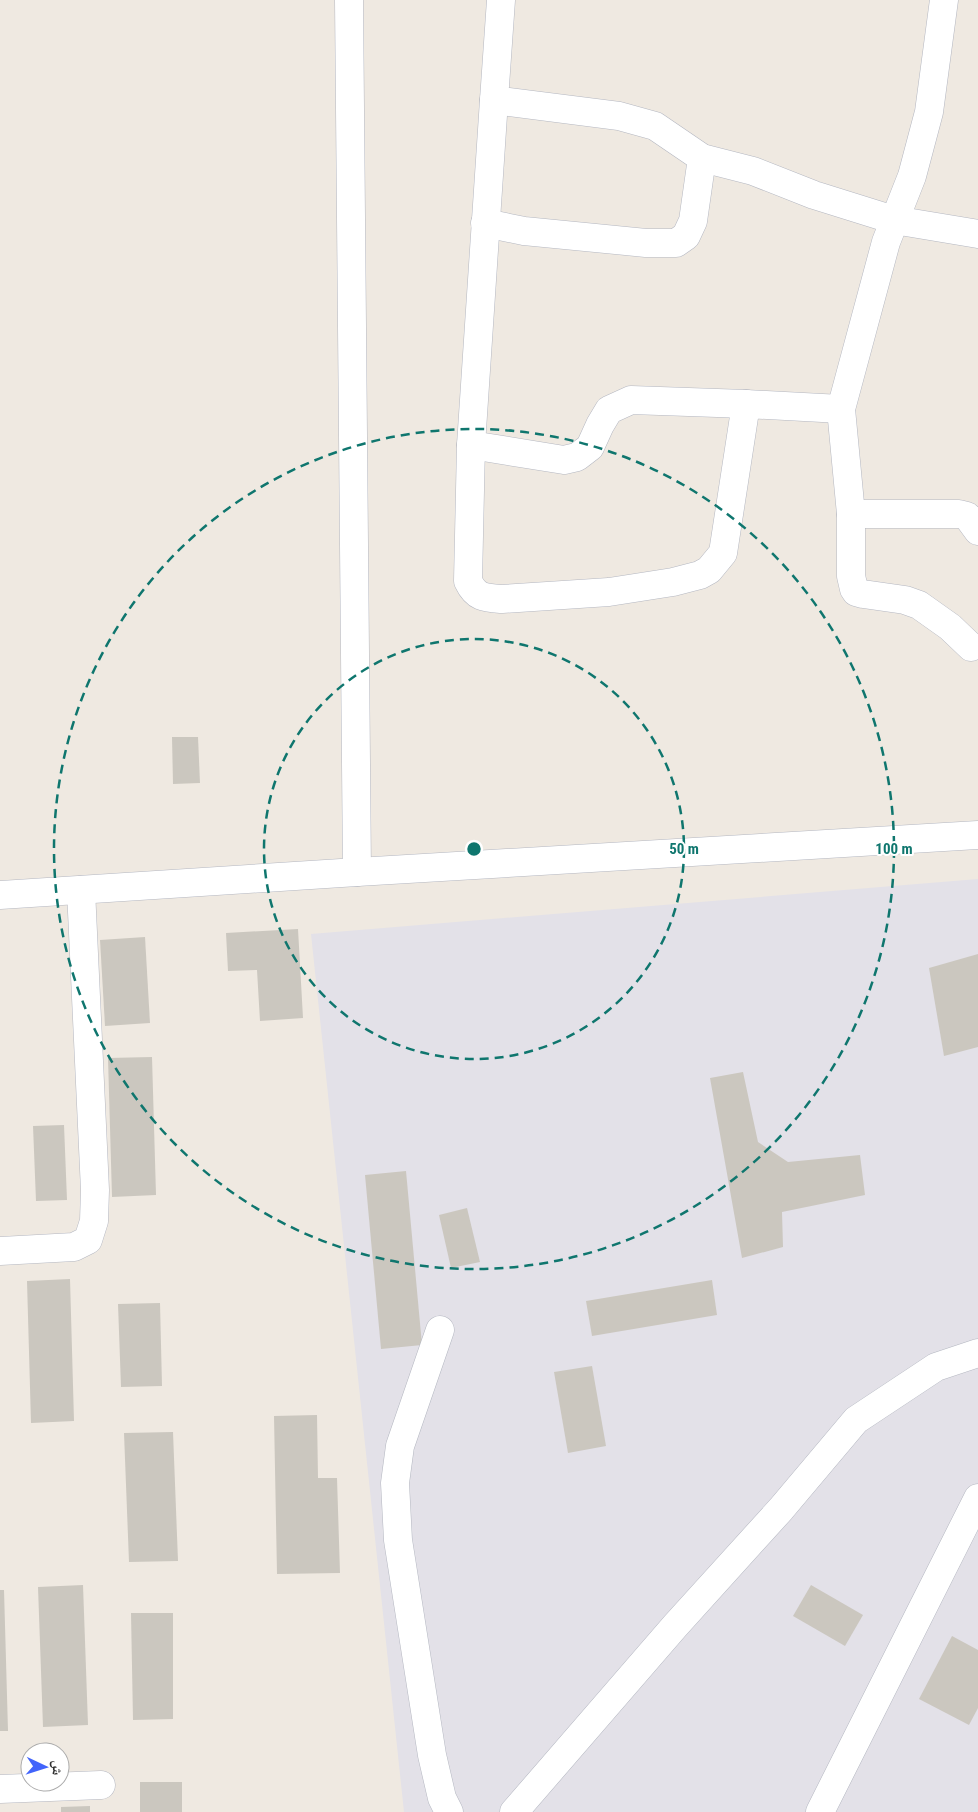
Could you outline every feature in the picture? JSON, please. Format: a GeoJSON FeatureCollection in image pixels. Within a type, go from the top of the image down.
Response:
{"type":"FeatureCollection","features":[{"type":"Feature","properties":{"kind":"street"},"geometry":{"type":"LineString","coordinates":[[349,0],[358,872]]}},
{"type":"Feature","properties":{"kind":"street"},"geometry":{"type":"LineString","coordinates":[[501,0],[471,445],[468,581],[473,592],[486,598],[502,599],[609,592],[682,579],[700,575],[709,570],[714,566],[722,553],[746,404]]}},
{"type":"Feature","properties":{"kind":"street"},"geometry":{"type":"LineString","coordinates":[[944,0],[929,112],[912,176],[886,242],[841,410],[851,514],[851,576],[856,592],[905,600],[919,605],[950,627],[970,647]]}},
{"type":"Feature","properties":{"kind":"street"},"geometry":{"type":"LineString","coordinates":[[494,100],[619,116],[655,126],[702,158],[752,172],[814,195],[894,220],[978,234]]}},
{"type":"Feature","properties":{"kind":"street"},"geometry":{"type":"LineString","coordinates":[[486,223],[542,233],[646,243],[676,243],[686,236],[693,221],[702,158]]}},
{"type":"Feature","properties":{"kind":"street"},"geometry":{"type":"LineString","coordinates":[[471,445],[564,460],[578,457],[590,447],[609,410],[630,400],[841,410]]}},
{"type":"Feature","properties":{"kind":"street"},"geometry":{"type":"LineString","coordinates":[[851,514],[959,514],[967,516],[978,531]]}},
{"type":"Feature","properties":{"kind":"street"},"geometry":{"type":"LineString","coordinates":[[0,895],[978,835]]}},
{"type":"Feature","properties":{"kind":"street"},"geometry":{"type":"LineString","coordinates":[[0,1251],[74,1247],[88,1240],[94,1221],[95,1190],[81,890]]}},
{"type":"Feature","properties":{"kind":"street"},"geometry":{"type":"LineString","coordinates":[[440,1330],[400,1446],[395,1483],[398,1540],[432,1756],[442,1798],[450,1812]]}},
{"type":"Feature","properties":{"kind":"street"},"geometry":{"type":"LineString","coordinates":[[514,1812],[675,1626],[781,1509],[856,1420],[936,1367],[978,1353]]}},
{"type":"Feature","properties":{"kind":"street"},"geometry":{"type":"LineString","coordinates":[[820,1812],[978,1498]]}},
{"type":"Feature","properties":{"kind":"street"},"geometry":{"type":"LineString","coordinates":[[0,1790],[101,1785]]}},
{"type":"Feature","properties":{"kind":"shaded area"},"geometry":{"type":"Polygon","coordinates":[[[978,879],[978,1812],[404,1812],[311,934],[978,879]]]}},
{"type":"Feature","properties":{"kind":"building"},"geometry":{"type":"Polygon","coordinates":[[[172,737],[198,737],[200,783],[173,784],[172,737]]]}},
{"type":"Feature","properties":{"kind":"building"},"geometry":{"type":"Polygon","coordinates":[[[298,929],[303,1018],[260,1021],[257,970],[228,971],[226,933],[298,929]]]}},
{"type":"Feature","properties":{"kind":"building"},"geometry":{"type":"Polygon","coordinates":[[[145,937],[150,1023],[105,1026],[100,940],[145,937]]]}},
{"type":"Feature","properties":{"kind":"building"},"geometry":{"type":"Polygon","coordinates":[[[978,954],[978,1047],[944,1056],[929,968],[978,954]]]}},
{"type":"Feature","properties":{"kind":"building"},"geometry":{"type":"Polygon","coordinates":[[[152,1057],[156,1195],[112,1197],[108,1058],[152,1057]]]}},
{"type":"Feature","properties":{"kind":"building"},"geometry":{"type":"Polygon","coordinates":[[[743,1072],[758,1142],[788,1162],[860,1155],[865,1195],[782,1212],[783,1247],[742,1258],[710,1078],[743,1072]]]}},
{"type":"Feature","properties":{"kind":"building"},"geometry":{"type":"Polygon","coordinates":[[[64,1125],[67,1200],[36,1201],[33,1126],[64,1125]]]}},
{"type":"Feature","properties":{"kind":"building"},"geometry":{"type":"Polygon","coordinates":[[[406,1171],[422,1345],[381,1349],[365,1175],[406,1171]]]}},
{"type":"Feature","properties":{"kind":"building"},"geometry":{"type":"Polygon","coordinates":[[[467,1208],[480,1262],[451,1268],[439,1215],[467,1208]]]}},
{"type":"Feature","properties":{"kind":"building"},"geometry":{"type":"Polygon","coordinates":[[[70,1279],[74,1421],[31,1423],[27,1281],[70,1279]]]}},
{"type":"Feature","properties":{"kind":"building"},"geometry":{"type":"Polygon","coordinates":[[[712,1280],[717,1315],[592,1336],[586,1301],[712,1280]]]}},
{"type":"Feature","properties":{"kind":"building"},"geometry":{"type":"Polygon","coordinates":[[[160,1303],[162,1386],[121,1387],[118,1304],[160,1303]]]}},
{"type":"Feature","properties":{"kind":"building"},"geometry":{"type":"Polygon","coordinates":[[[592,1366],[606,1446],[568,1453],[554,1372],[592,1366]]]}},
{"type":"Feature","properties":{"kind":"building"},"geometry":{"type":"Polygon","coordinates":[[[317,1415],[318,1478],[337,1478],[340,1573],[277,1574],[274,1416],[317,1415]]]}},
{"type":"Feature","properties":{"kind":"building"},"geometry":{"type":"Polygon","coordinates":[[[173,1432],[178,1561],[129,1562],[124,1433],[173,1432]]]}},
{"type":"Feature","properties":{"kind":"building"},"geometry":{"type":"Polygon","coordinates":[[[83,1585],[88,1725],[43,1727],[38,1587],[83,1585]]]}},
{"type":"Feature","properties":{"kind":"building"},"geometry":{"type":"Polygon","coordinates":[[[811,1585],[863,1615],[845,1646],[793,1616],[811,1585]]]}},
{"type":"Feature","properties":{"kind":"building"},"geometry":{"type":"Polygon","coordinates":[[[0,1590],[4,1590],[8,1731],[0,1731],[0,1590]]]}},
{"type":"Feature","properties":{"kind":"building"},"geometry":{"type":"Polygon","coordinates":[[[131,1613],[173,1613],[173,1719],[133,1720],[131,1613]]]}},
{"type":"Feature","properties":{"kind":"building"},"geometry":{"type":"Polygon","coordinates":[[[952,1636],[978,1650],[978,1708],[969,1725],[919,1699],[952,1636]]]}},
{"type":"Feature","properties":{"kind":"building"},"geometry":{"type":"Polygon","coordinates":[[[140,1782],[182,1782],[182,1812],[140,1812],[140,1782]]]}},
{"type":"Feature","properties":{"kind":"building"},"geometry":{"type":"Polygon","coordinates":[[[90,1806],[90,1812],[61,1812],[61,1807],[90,1806]]]}}]}
